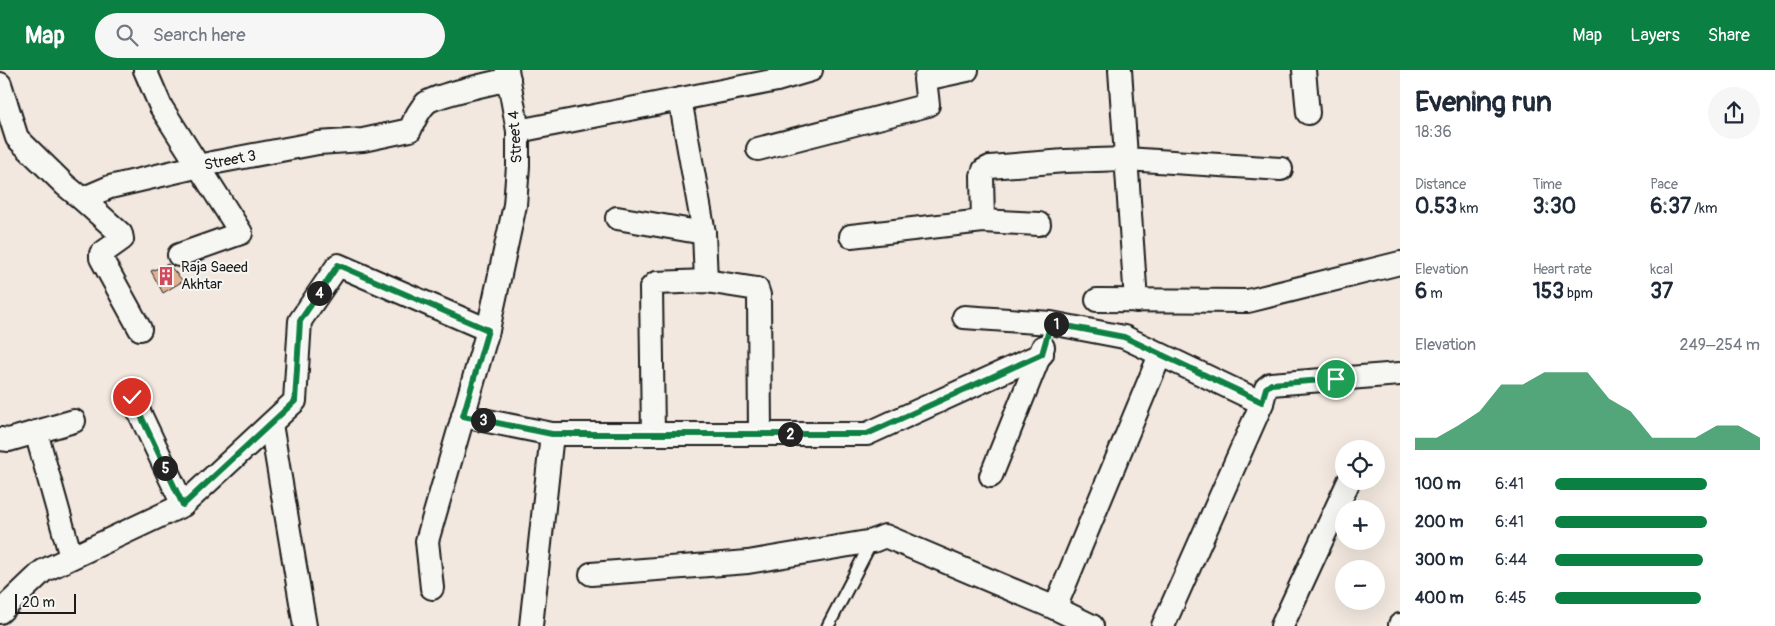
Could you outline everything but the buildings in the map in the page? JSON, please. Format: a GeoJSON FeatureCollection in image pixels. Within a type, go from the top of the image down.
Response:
{"type":"FeatureCollection","features":[{"type":"Feature","properties":{"kind":"street"},"geometry":{"type":"LineString","coordinates":[[145,70],[161,107],[241,233],[178,255]]}},
{"type":"Feature","properties":{"kind":"street"},"geometry":{"type":"LineString","coordinates":[[518,131],[777,80],[811,70]]}},
{"type":"Feature","properties":{"kind":"street"},"geometry":{"type":"LineString","coordinates":[[758,149],[928,105],[925,79],[967,70]]}},
{"type":"Feature","properties":{"kind":"street"},"geometry":{"type":"LineString","coordinates":[[1120,70],[1136,301]]}},
{"type":"Feature","properties":{"kind":"street"},"geometry":{"type":"LineString","coordinates":[[1304,70],[1308,113]]}},
{"type":"Feature","properties":{"kind":"street","name":"Street 3"},"geometry":{"type":"LineString","coordinates":[[82,199],[110,187],[198,166],[318,143],[363,140],[410,130],[417,114],[428,102],[508,75]]}},
{"type":"Feature","properties":{"kind":"street","name":"Street 4"},"geometry":{"type":"LineString","coordinates":[[432,588],[427,541],[488,330],[515,205],[518,131],[508,75]]}},
{"type":"Feature","properties":{"kind":"street"},"geometry":{"type":"LineString","coordinates":[[0,84],[17,138],[65,185],[121,234],[122,239],[104,250],[101,258],[140,329]]}},
{"type":"Feature","properties":{"kind":"street"},"geometry":{"type":"LineString","coordinates":[[680,99],[704,232],[706,281]]}},
{"type":"Feature","properties":{"kind":"street"},"geometry":{"type":"LineString","coordinates":[[983,221],[982,176],[984,170],[990,166],[1126,159],[1281,169]]}},
{"type":"Feature","properties":{"kind":"street"},"geometry":{"type":"LineString","coordinates":[[617,218],[704,232]]}},
{"type":"Feature","properties":{"kind":"street"},"geometry":{"type":"LineString","coordinates":[[851,236],[983,221],[1040,224]]}},
{"type":"Feature","properties":{"kind":"street"},"geometry":{"type":"LineString","coordinates":[[1097,300],[1248,301],[1400,263]]}},
{"type":"Feature","properties":{"kind":"street"},"geometry":{"type":"LineString","coordinates":[[0,612],[43,571],[183,505],[295,401],[300,321],[338,265],[488,330]]}},
{"type":"Feature","properties":{"kind":"street"},"geometry":{"type":"LineString","coordinates":[[653,434],[650,288],[656,283],[706,281],[757,289],[759,295],[760,434]]}},
{"type":"Feature","properties":{"kind":"street"},"geometry":{"type":"LineString","coordinates":[[964,317],[1051,323],[1124,337],[1262,402]]}},
{"type":"Feature","properties":{"kind":"street"},"geometry":{"type":"LineString","coordinates":[[991,476],[1042,354],[1051,323]]}},
{"type":"Feature","properties":{"kind":"street"},"geometry":{"type":"LineString","coordinates":[[463,416],[552,434],[867,434],[1042,354]]}},
{"type":"Feature","properties":{"kind":"street"},"geometry":{"type":"LineString","coordinates":[[1055,608],[1160,355]]}},
{"type":"Feature","properties":{"kind":"street"},"geometry":{"type":"LineString","coordinates":[[1163,626],[1262,402],[1266,388],[1271,384],[1400,374]]}},
{"type":"Feature","properties":{"kind":"street"},"geometry":{"type":"LineString","coordinates":[[132,397],[183,505]]}},
{"type":"Feature","properties":{"kind":"street"},"geometry":{"type":"LineString","coordinates":[[0,439],[8,440],[74,420]]}},
{"type":"Feature","properties":{"kind":"street"},"geometry":{"type":"LineString","coordinates":[[271,424],[305,626]]}},
{"type":"Feature","properties":{"kind":"street"},"geometry":{"type":"LineString","coordinates":[[36,432],[71,557]]}},
{"type":"Feature","properties":{"kind":"street"},"geometry":{"type":"LineString","coordinates":[[531,626],[552,434]]}},
{"type":"Feature","properties":{"kind":"street"},"geometry":{"type":"LineString","coordinates":[[1282,626],[1345,490]]}},
{"type":"Feature","properties":{"kind":"street"},"geometry":{"type":"LineString","coordinates":[[591,574],[748,562],[873,541],[885,536],[1055,608],[1092,626]]}},
{"type":"Feature","properties":{"kind":"lane"},"geometry":{"type":"LineString","coordinates":[[828,626],[873,541]]}},
{"type":"Feature","properties":{"kind":"place","name":"Raja Saeed Akhtar"},"geometry":{"type":"Point","coordinates":[166,276]}},
{"type":"Feature","properties":{"kind":"route"},"geometry":{"type":"LineString","coordinates":[[132,397],[183,505],[295,401],[300,321],[338,265],[488,330],[463,416],[552,434],[867,434],[1042,354],[1051,323],[1124,337],[1262,402],[1266,388],[1271,384],[1336,379]]}}]}
